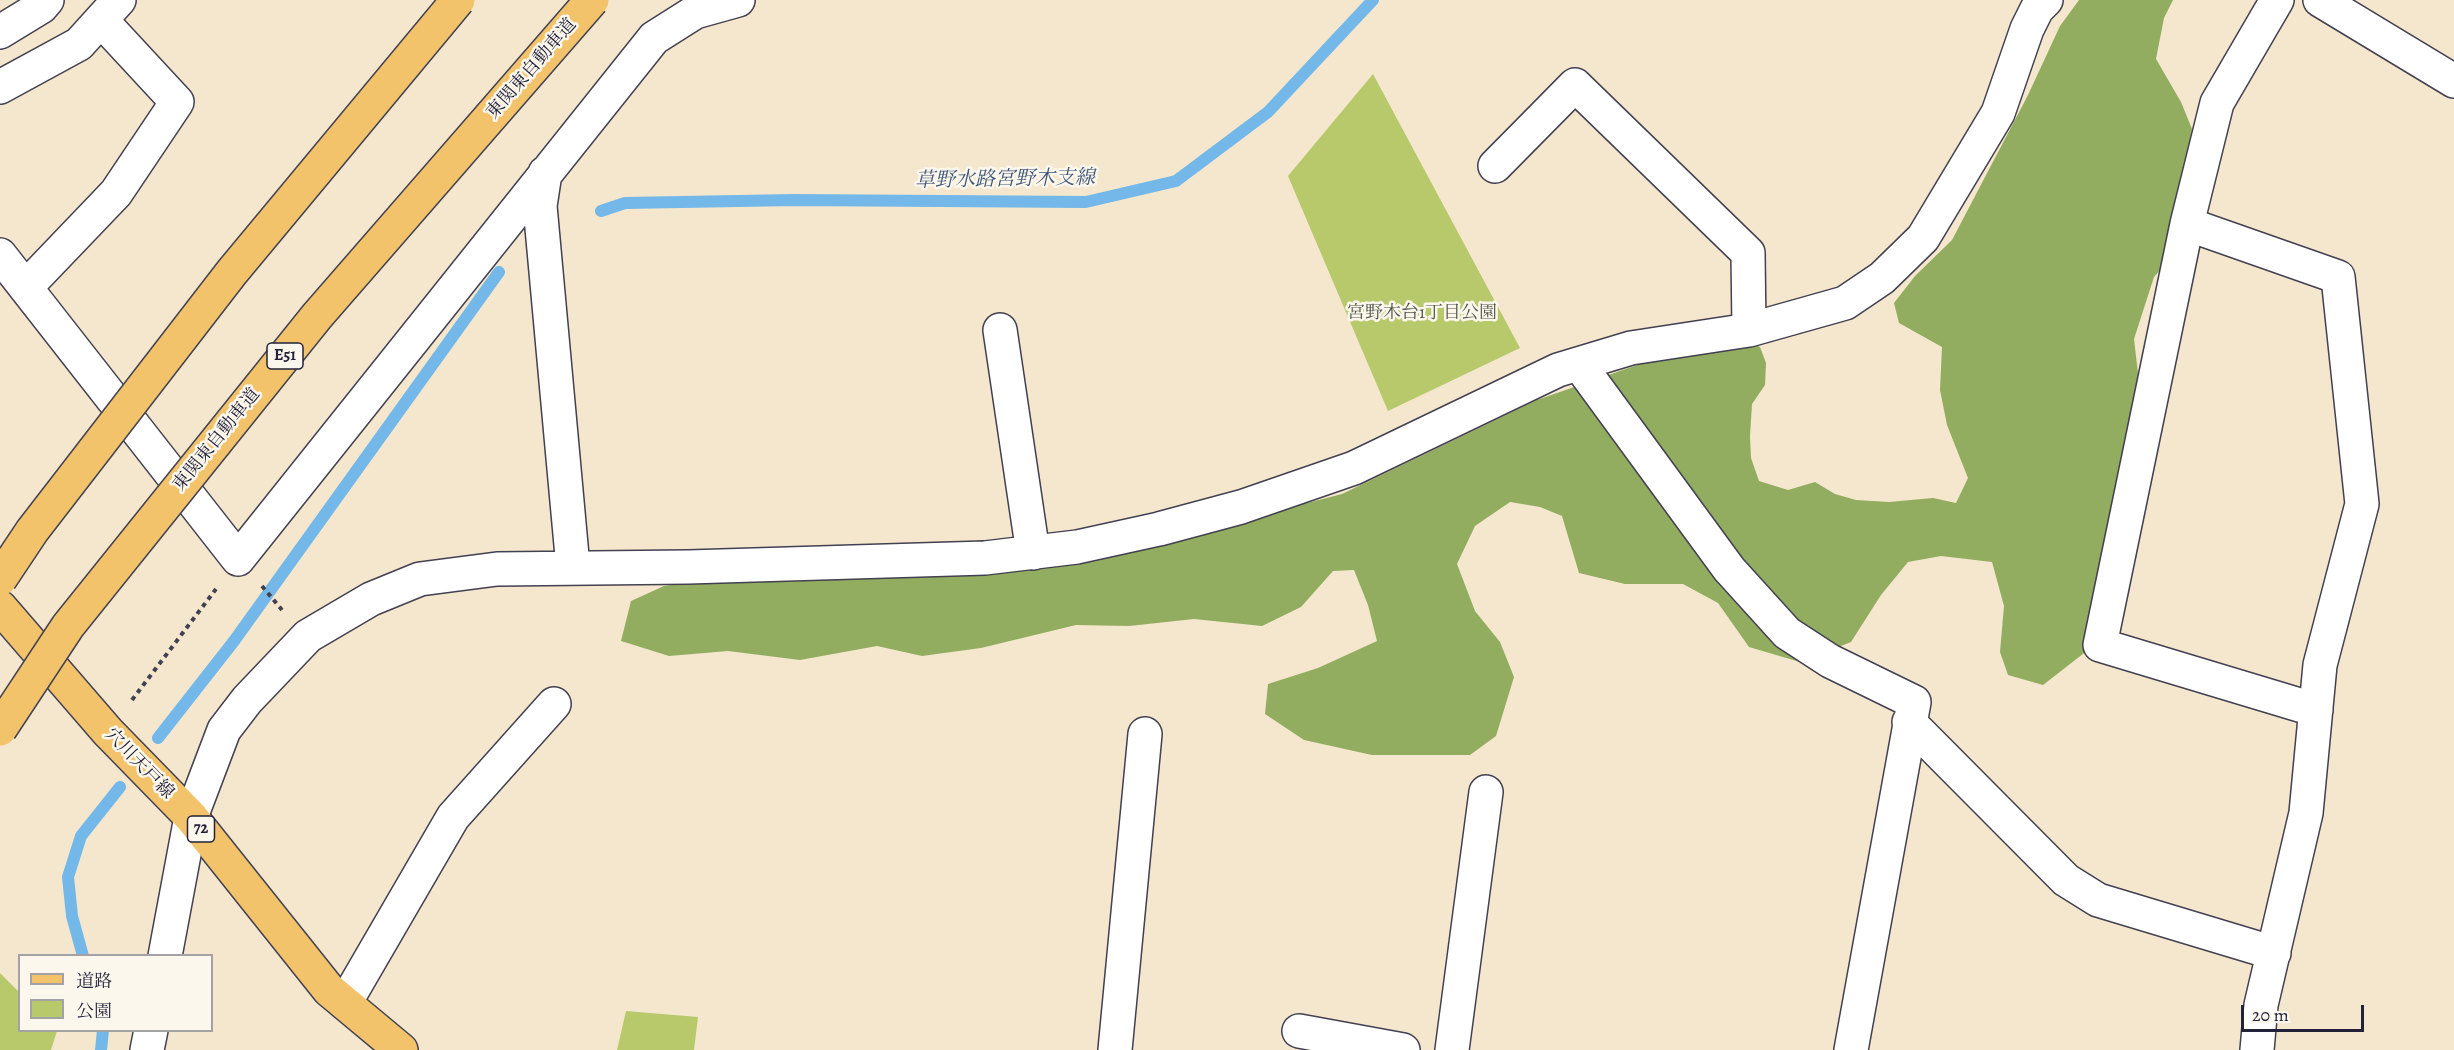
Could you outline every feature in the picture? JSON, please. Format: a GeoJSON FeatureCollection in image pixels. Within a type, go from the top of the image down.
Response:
{"type":"FeatureCollection","features":[{"type":"Feature","properties":{"kind":"main road"},"geometry":{"type":"LineString","coordinates":[[0,579],[32,531],[232,272],[458,0]]}},
{"type":"Feature","properties":{"kind":"main road","name":"東関東自動車道"},"geometry":{"type":"LineString","coordinates":[[0,729],[68,626],[310,325],[592,0]]}},
{"type":"Feature","properties":{"kind":"main road","name":"穴川天戸線"},"geometry":{"type":"LineString","coordinates":[[0,607],[108,732],[191,817],[329,990],[401,1050]]}},
{"type":"Feature","properties":{"kind":"street"},"geometry":{"type":"LineString","coordinates":[[0,32],[41,7],[46,0]]}},
{"type":"Feature","properties":{"kind":"street"},"geometry":{"type":"LineString","coordinates":[[0,255],[238,559],[654,38],[695,12],[738,0]]}},
{"type":"Feature","properties":{"kind":"street"},"geometry":{"type":"LineString","coordinates":[[2277,0],[2217,103],[2187,224],[2100,645],[2316,710]]}},
{"type":"Feature","properties":{"kind":"street"},"geometry":{"type":"LineString","coordinates":[[2320,0],[2454,81]]}},
{"type":"Feature","properties":{"kind":"street"},"geometry":{"type":"LineString","coordinates":[[165,954],[191,817],[224,730],[247,700],[308,636],[371,599],[420,579],[497,569],[688,567],[961,559],[1077,547],[1147,532],[1241,507],[1354,468],[1558,370],[1631,348],[1749,330],[1845,303],[1882,278],[1923,238],[1998,113],[2037,3]]}},
{"type":"Feature","properties":{"kind":"street"},"geometry":{"type":"LineString","coordinates":[[0,87],[80,44],[110,10],[177,102],[116,193],[26,287]]}},
{"type":"Feature","properties":{"kind":"street"},"geometry":{"type":"LineString","coordinates":[[1495,166],[1575,85],[1748,253],[1749,330]]}},
{"type":"Feature","properties":{"kind":"street"},"geometry":{"type":"LineString","coordinates":[[545,173],[540,206],[573,567]]}},
{"type":"Feature","properties":{"kind":"street"},"geometry":{"type":"LineString","coordinates":[[2187,224],[2338,277],[2362,504],[2320,665],[2306,813],[2261,1005],[2257,1050]]}},
{"type":"Feature","properties":{"kind":"street"},"geometry":{"type":"LineString","coordinates":[[1000,330],[1033,553]]}},
{"type":"Feature","properties":{"kind":"street"},"geometry":{"type":"LineString","coordinates":[[1579,364],[1729,569],[1787,633],[1830,661],[1914,702],[1851,1050]]}},
{"type":"Feature","properties":{"kind":"street"},"geometry":{"type":"LineString","coordinates":[[345,1003],[453,817],[554,704]]}},
{"type":"Feature","properties":{"kind":"street"},"geometry":{"type":"LineString","coordinates":[[1909,722],[2066,880],[2098,900],[2274,953]]}},
{"type":"Feature","properties":{"kind":"street"},"geometry":{"type":"LineString","coordinates":[[1115,1050],[1145,734]]}},
{"type":"Feature","properties":{"kind":"street"},"geometry":{"type":"LineString","coordinates":[[1452,1050],[1486,792]]}},
{"type":"Feature","properties":{"kind":"street"},"geometry":{"type":"LineString","coordinates":[[1299,1031],[1403,1050]]}},
{"type":"Feature","properties":{"kind":"street"},"geometry":{"type":"LineString","coordinates":[[147,1050],[151,1032]]}},
{"type":"Feature","properties":{"kind":"path"},"geometry":{"type":"LineString","coordinates":[[108,732],[238,559],[308,636]]}},
{"type":"Feature","properties":{"kind":"green space"},"geometry":{"type":"Polygon","coordinates":[[[2079,0],[2173,0],[2164,18],[2156,59],[2181,102],[2192,129],[2175,253],[2154,277],[2134,339],[2139,382],[2133,480],[2137,555],[2116,616],[2097,643],[2043,685],[2008,675],[2000,652],[2004,606],[1992,562],[1941,556],[1908,562],[1881,595],[1851,642],[1800,662],[1749,647],[1718,603],[1683,584],[1625,584],[1579,573],[1562,516],[1540,507],[1510,502],[1475,526],[1457,564],[1475,611],[1500,642],[1514,677],[1496,736],[1470,755],[1372,755],[1304,740],[1265,714],[1268,684],[1318,668],[1377,641],[1368,605],[1354,570],[1333,571],[1301,607],[1262,626],[1194,619],[1129,626],[1076,625],[981,648],[922,656],[877,646],[800,660],[728,651],[669,656],[621,641],[631,601],[664,586],[716,578],[1187,534],[1342,494],[1537,400],[1637,365],[1737,336],[1760,347],[1766,363],[1765,385],[1752,404],[1750,436],[1751,458],[1759,481],[1788,490],[1815,482],[1835,494],[1856,500],[1889,502],[1933,498],[1956,503],[1968,478],[1947,425],[1940,390],[1942,347],[1899,323],[1894,303],[1915,276],[1952,240],[2028,95],[2060,26],[2079,0]]]}},
{"type":"Feature","properties":{"kind":"green space","name":"宮野木台1丁目公園"},"geometry":{"type":"Polygon","coordinates":[[[1373,74],[1520,348],[1388,411],[1288,176],[1373,74]]]}},
{"type":"Feature","properties":{"kind":"green space"},"geometry":{"type":"Polygon","coordinates":[[[0,973],[18,991],[18,1032],[57,1032],[51,1050],[0,1050],[0,973]]]}},
{"type":"Feature","properties":{"kind":"green space"},"geometry":{"type":"Polygon","coordinates":[[[626,1011],[698,1017],[694,1050],[617,1050],[626,1011]]]}},
{"type":"Feature","properties":{"kind":"waterway","name":"草野水路宮野木支線"},"geometry":{"type":"LineString","coordinates":[[601,211],[625,203],[794,200],[1086,202],[1176,181],[1268,112],[1373,0]]}},
{"type":"Feature","properties":{"kind":"waterway"},"geometry":{"type":"LineString","coordinates":[[158,738],[234,641],[499,272]]}},
{"type":"Feature","properties":{"kind":"waterway","name":"草野水路宮野木支線"},"geometry":{"type":"LineString","coordinates":[[82,954],[72,916],[68,877],[81,836],[120,787]]}},
{"type":"Feature","properties":{"kind":"waterway","name":"草野水路宮野木支線"},"geometry":{"type":"LineString","coordinates":[[101,1050],[103,1032]]}}]}
